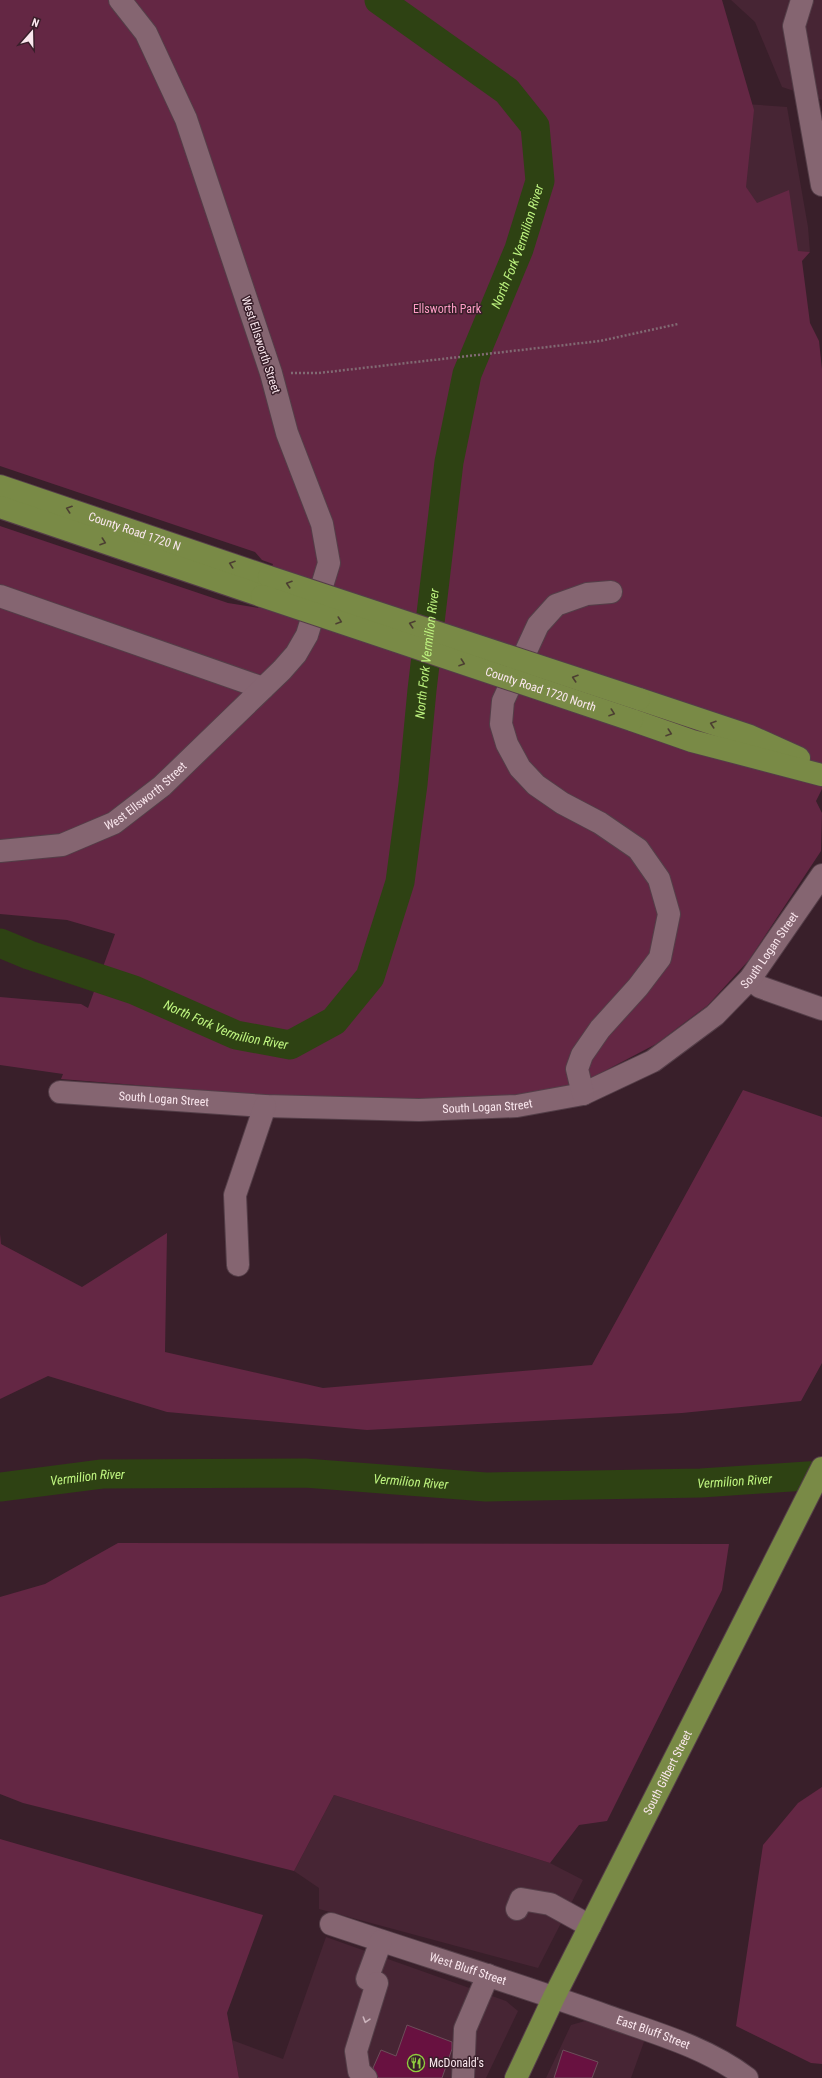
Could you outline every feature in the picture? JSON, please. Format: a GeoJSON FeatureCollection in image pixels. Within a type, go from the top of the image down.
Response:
{"type":"FeatureCollection","features":[{"type":"Feature","properties":{"kind":"main road","name":"County Road 1720 N"},"geometry":{"type":"LineString","coordinates":[[0,486],[265,586]]}},
{"type":"Feature","properties":{"kind":"main road","name":"County Road 1720 N"},"geometry":{"type":"LineString","coordinates":[[0,507],[265,586]]}},
{"type":"Feature","properties":{"kind":"main road","name":"County Road 1720 North"},"geometry":{"type":"LineString","coordinates":[[265,586],[639,699],[750,736],[822,769]]}},
{"type":"Feature","properties":{"kind":"main road","name":"County Road 1720 North"},"geometry":{"type":"LineString","coordinates":[[265,586],[632,720],[692,740],[822,775]]}},
{"type":"Feature","properties":{"kind":"main road","name":"South Gilbert Street"},"geometry":{"type":"LineString","coordinates":[[516,2078],[554,1996],[822,1468]]}},
{"type":"Feature","properties":{"kind":"street","name":"West Ellsworth Street"},"geometry":{"type":"LineString","coordinates":[[0,851],[62,845],[114,823],[162,786],[296,654],[307,635],[328,563],[322,524],[287,433],[271,373],[186,119],[146,33],[120,0]]}},
{"type":"Feature","properties":{"kind":"street"},"geometry":{"type":"LineString","coordinates":[[802,0],[794,26],[815,104],[822,185]]}},
{"type":"Feature","properties":{"kind":"street"},"geometry":{"type":"LineString","coordinates":[[582,1094],[577,1069],[582,1055],[600,1029],[638,987],[660,958],[668,914],[659,879],[638,849],[600,823],[562,803],[536,786],[520,768],[507,744],[501,724],[503,701],[538,625],[556,605],[587,594],[611,592]]}},
{"type":"Feature","properties":{"kind":"street"},"geometry":{"type":"LineString","coordinates":[[0,596],[263,688]]}},
{"type":"Feature","properties":{"kind":"street","name":"South Logan Street"},"geometry":{"type":"LineString","coordinates":[[60,1092],[265,1106],[419,1110],[517,1106],[582,1094],[653,1061],[715,1015],[750,979],[816,898],[822,875]]}},
{"type":"Feature","properties":{"kind":"street"},"geometry":{"type":"LineString","coordinates":[[750,979],[760,987],[822,1009]]}},
{"type":"Feature","properties":{"kind":"street"},"geometry":{"type":"LineString","coordinates":[[238,1265],[235,1195],[265,1106]]}},
{"type":"Feature","properties":{"kind":"street"},"geometry":{"type":"LineString","coordinates":[[517,1909],[521,1899],[550,1904],[590,1926]]}},
{"type":"Feature","properties":{"kind":"street","name":"West Bluff Street"},"geometry":{"type":"LineString","coordinates":[[331,1924],[554,1996]]}},
{"type":"Feature","properties":{"kind":"street"},"geometry":{"type":"LineString","coordinates":[[366,2078],[359,2071],[356,2052],[381,1941]]}},
{"type":"Feature","properties":{"kind":"street"},"geometry":{"type":"LineString","coordinates":[[463,2078],[465,2029],[488,1975]]}},
{"type":"Feature","properties":{"kind":"street","name":"East Bluff Street"},"geometry":{"type":"LineString","coordinates":[[554,1996],[671,2039],[728,2063],[747,2078]]}},
{"type":"Feature","properties":{"kind":"path"},"geometry":{"type":"LineString","coordinates":[[271,373],[319,373],[600,341],[678,324]]}},
{"type":"Feature","properties":{"kind":"shaded area"},"geometry":{"type":"Polygon","coordinates":[[[731,0],[822,0],[822,100],[782,87],[755,22],[731,0]]]}},
{"type":"Feature","properties":{"kind":"shaded area"},"geometry":{"type":"Polygon","coordinates":[[[731,103],[787,107],[808,227],[810,252],[750,251],[731,103]]]}},
{"type":"Feature","properties":{"kind":"shaded area"},"geometry":{"type":"Polygon","coordinates":[[[334,1795],[550,1863],[583,1880],[538,1968],[319,1909],[319,1888],[294,1871],[334,1795]]]}},
{"type":"Feature","properties":{"kind":"shaded area"},"geometry":{"type":"Polygon","coordinates":[[[326,1937],[506,2001],[518,2011],[486,2078],[239,2078],[232,2040],[283,2059],[326,1937]]]}},
{"type":"Feature","properties":{"kind":"shaded area"},"geometry":{"type":"Polygon","coordinates":[[[585,2021],[645,2039],[631,2078],[546,2078],[571,2025],[585,2021]]]}},
{"type":"Feature","properties":{"kind":"green space","name":"Ellsworth Park"},"geometry":{"type":"Polygon","coordinates":[[[0,0],[722,0],[754,110],[746,187],[757,203],[789,190],[798,251],[810,252],[802,261],[810,323],[819,341],[822,369],[822,789],[816,801],[822,813],[821,851],[749,960],[708,1005],[656,1044],[595,1076],[552,1091],[453,1102],[319,1100],[61,1079],[63,1074],[0,1065],[0,997],[81,1004],[88,1008],[115,934],[67,920],[0,914],[0,526],[228,603],[259,608],[273,564],[262,560],[255,552],[0,466],[0,0]]]}},
{"type":"Feature","properties":{"kind":"green space"},"geometry":{"type":"Polygon","coordinates":[[[743,1090],[822,1117],[822,1363],[801,1401],[682,1413],[367,1430],[167,1412],[48,1376],[0,1399],[0,1234],[1,1244],[82,1287],[167,1233],[165,1352],[323,1388],[592,1365],[743,1090]]]}},
{"type":"Feature","properties":{"kind":"green space"},"geometry":{"type":"Polygon","coordinates":[[[118,1543],[729,1544],[722,1590],[607,1821],[579,1825],[550,1863],[334,1795],[294,1871],[23,1803],[0,1794],[0,1597],[45,1584],[118,1543]]]}},
{"type":"Feature","properties":{"kind":"green space"},"geometry":{"type":"Polygon","coordinates":[[[822,1787],[822,2064],[811,2063],[736,2026],[763,1845],[798,1803],[822,1787]]]}},
{"type":"Feature","properties":{"kind":"green space"},"geometry":{"type":"Polygon","coordinates":[[[0,1839],[263,1915],[227,2013],[239,2078],[0,2078],[0,1839]]]}},
{"type":"Feature","properties":{"kind":"building"},"geometry":{"type":"Polygon","coordinates":[[[407,2025],[452,2042],[452,2049],[442,2078],[378,2078],[373,2068],[381,2050],[396,2056],[407,2025]]]}},
{"type":"Feature","properties":{"kind":"building"},"geometry":{"type":"Polygon","coordinates":[[[563,2050],[598,2062],[592,2078],[554,2078],[563,2050]]]}},
{"type":"Feature","properties":{"kind":"waterway","name":"North Fork Vermilion River"},"geometry":{"type":"LineString","coordinates":[[0,943],[29,955],[134,990],[236,1035],[290,1045],[334,1021],[370,977],[400,882],[413,784],[422,690],[449,462],[467,374],[519,249],[540,181],[535,126],[507,91],[379,0]]}},
{"type":"Feature","properties":{"kind":"waterway","name":"Vermilion River"},"geometry":{"type":"LineString","coordinates":[[0,1487],[102,1474],[305,1473],[486,1487],[701,1483],[822,1475]]}},
{"type":"Feature","properties":{"kind":"place","name":"McDonald's"},"geometry":{"type":"Point","coordinates":[416,2063]}}]}
